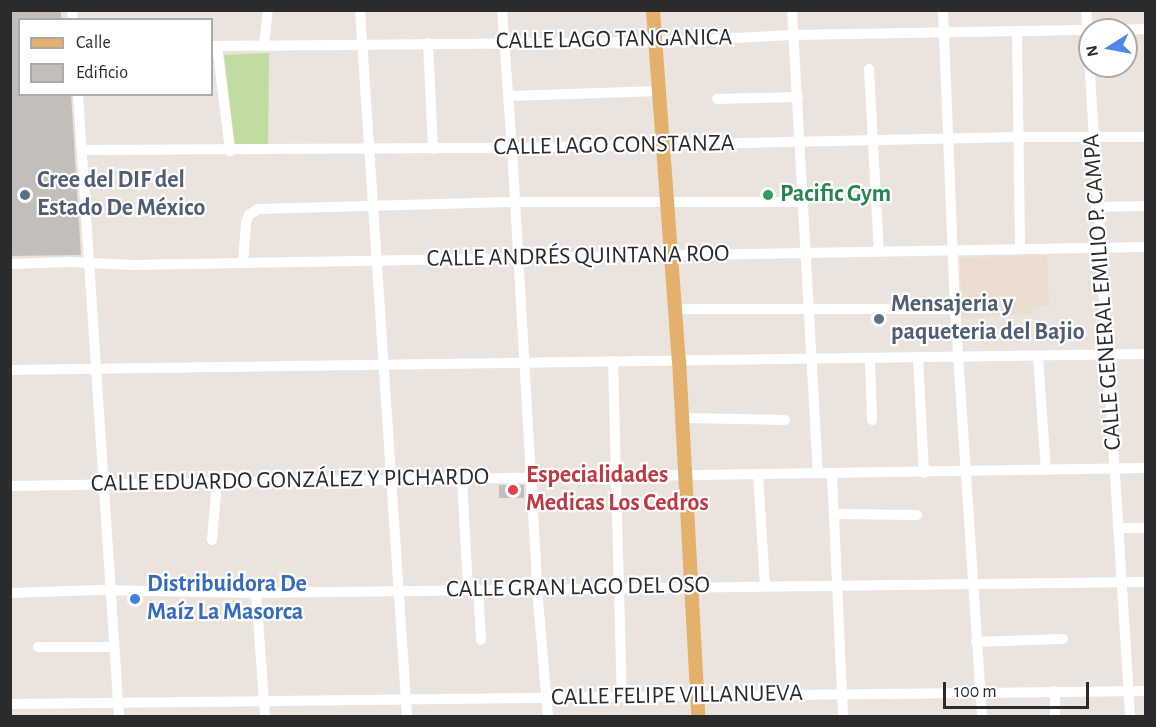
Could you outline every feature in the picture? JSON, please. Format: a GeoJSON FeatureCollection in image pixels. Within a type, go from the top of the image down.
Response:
{"type":"FeatureCollection","features":[{"type":"Feature","properties":{"kind":"main road"},"geometry":{"type":"LineString","coordinates":[[653,10],[679,360],[698,717]]}},
{"type":"Feature","properties":{"kind":"street"},"geometry":{"type":"LineString","coordinates":[[264,46],[268,10]]}},
{"type":"Feature","properties":{"kind":"street"},"geometry":{"type":"LineString","coordinates":[[360,10],[393,479],[407,717]]}},
{"type":"Feature","properties":{"kind":"street"},"geometry":{"type":"LineString","coordinates":[[502,10],[519,257],[537,588],[548,717]]}},
{"type":"Feature","properties":{"kind":"street"},"geometry":{"type":"LineString","coordinates":[[792,10],[818,473]]}},
{"type":"Feature","properties":{"kind":"street"},"geometry":{"type":"LineString","coordinates":[[943,10],[956,309],[982,717]]}},
{"type":"Feature","properties":{"kind":"street"},"geometry":{"type":"LineString","coordinates":[[1017,31],[1020,249]]}},
{"type":"Feature","properties":{"kind":"street","name":"CALLE LAGO TANGANICA"},"geometry":{"type":"LineString","coordinates":[[214,46],[655,42],[794,35],[1078,31]]}},
{"type":"Feature","properties":{"kind":"street"},"geometry":{"type":"LineString","coordinates":[[428,43],[433,149]]}},
{"type":"Feature","properties":{"kind":"street"},"geometry":{"type":"LineString","coordinates":[[214,46],[230,151]]}},
{"type":"Feature","properties":{"kind":"street"},"geometry":{"type":"LineString","coordinates":[[869,69],[879,252]]}},
{"type":"Feature","properties":{"kind":"street","name":"CALLE GENERAL EMILIO P. CAMPA"},"geometry":{"type":"LineString","coordinates":[[1090,78],[1096,207],[1130,717]]}},
{"type":"Feature","properties":{"kind":"street"},"geometry":{"type":"LineString","coordinates":[[508,96],[659,92]]}},
{"type":"Feature","properties":{"kind":"street"},"geometry":{"type":"LineString","coordinates":[[78,96],[91,263],[119,717]]}},
{"type":"Feature","properties":{"kind":"street"},"geometry":{"type":"LineString","coordinates":[[717,99],[798,97]]}},
{"type":"Feature","properties":{"kind":"street","name":"CALLE LAGO CONSTANZA"},"geometry":{"type":"LineString","coordinates":[[83,150],[512,148],[663,143],[801,143],[1146,136]]}},
{"type":"Feature","properties":{"kind":"street"},"geometry":{"type":"LineString","coordinates":[[243,263],[249,215],[258,209],[372,204],[515,202],[804,202]]}},
{"type":"Feature","properties":{"kind":"street"},"geometry":{"type":"LineString","coordinates":[[1096,207],[1146,206]]}},
{"type":"Feature","properties":{"kind":"street","name":"CALLE ANDRÉS QUINTANA ROO"},"geometry":{"type":"LineString","coordinates":[[10,264],[377,261],[1146,247]]}},
{"type":"Feature","properties":{"kind":"street"},"geometry":{"type":"LineString","coordinates":[[675,309],[956,309]]}},
{"type":"Feature","properties":{"kind":"street"},"geometry":{"type":"LineString","coordinates":[[10,370],[1146,354]]}},
{"type":"Feature","properties":{"kind":"street"},"geometry":{"type":"LineString","coordinates":[[1038,357],[1046,470]]}},
{"type":"Feature","properties":{"kind":"street"},"geometry":{"type":"LineString","coordinates":[[918,358],[924,473]]}},
{"type":"Feature","properties":{"kind":"street"},"geometry":{"type":"LineString","coordinates":[[870,359],[872,420]]}},
{"type":"Feature","properties":{"kind":"street"},"geometry":{"type":"LineString","coordinates":[[613,361],[622,696]]}},
{"type":"Feature","properties":{"kind":"street"},"geometry":{"type":"LineString","coordinates":[[682,418],[785,420]]}},
{"type":"Feature","properties":{"kind":"street","name":"CALLE EDUARDO GONZÁLEZ Y PICHARDO"},"geometry":{"type":"LineString","coordinates":[[10,486],[1146,468]]}},
{"type":"Feature","properties":{"kind":"street"},"geometry":{"type":"LineString","coordinates":[[832,473],[843,717]]}},
{"type":"Feature","properties":{"kind":"street"},"geometry":{"type":"LineString","coordinates":[[758,474],[765,586]]}},
{"type":"Feature","properties":{"kind":"street"},"geometry":{"type":"LineString","coordinates":[[462,478],[473,590],[481,640]]}},
{"type":"Feature","properties":{"kind":"street"},"geometry":{"type":"LineString","coordinates":[[212,540],[218,482]]}},
{"type":"Feature","properties":{"kind":"street"},"geometry":{"type":"LineString","coordinates":[[834,514],[917,515]]}},
{"type":"Feature","properties":{"kind":"street"},"geometry":{"type":"LineString","coordinates":[[1118,528],[1146,528]]}},
{"type":"Feature","properties":{"kind":"street","name":"CALLE GRAN LAGO DEL OSO"},"geometry":{"type":"LineString","coordinates":[[10,593],[1146,582]]}},
{"type":"Feature","properties":{"kind":"street"},"geometry":{"type":"LineString","coordinates":[[256,592],[265,717]]}},
{"type":"Feature","properties":{"kind":"street"},"geometry":{"type":"LineString","coordinates":[[976,642],[1063,639]]}},
{"type":"Feature","properties":{"kind":"street"},"geometry":{"type":"LineString","coordinates":[[38,646],[114,646]]}},
{"type":"Feature","properties":{"kind":"street","name":"CALLE FELIPE VILLANUEVA"},"geometry":{"type":"LineString","coordinates":[[10,704],[980,691],[1146,692]]}},
{"type":"Feature","properties":{"kind":"street"},"geometry":{"type":"LineString","coordinates":[[1055,691],[1055,717]]}},
{"type":"Feature","properties":{"kind":"shaded area"},"geometry":{"type":"Polygon","coordinates":[[[1047,255],[1049,306],[1033,307],[1033,314],[962,317],[960,258],[1047,255]]]}},
{"type":"Feature","properties":{"kind":"green space"},"geometry":{"type":"Polygon","coordinates":[[[269,53],[268,146],[235,146],[224,55],[269,53]]]}},
{"type":"Feature","properties":{"kind":"building"},"geometry":{"type":"Polygon","coordinates":[[[10,10],[61,10],[61,18],[18,18],[18,96],[71,96],[81,255],[10,256],[10,10]]]}},
{"type":"Feature","properties":{"kind":"building","name":"Especialidades Medicas Los Cedros"},"geometry":{"type":"Polygon","coordinates":[[[499,485],[524,485],[524,498],[499,498],[499,485]]]}},
{"type":"Feature","properties":{"kind":"place","name":"Cree del DIF del Estado De México"},"geometry":{"type":"Point","coordinates":[25,195]}},
{"type":"Feature","properties":{"kind":"place","name":"Pacific Gym"},"geometry":{"type":"Point","coordinates":[768,195]}},
{"type":"Feature","properties":{"kind":"place","name":"Mensajeria y paqueteria del Bajio"},"geometry":{"type":"Point","coordinates":[879,319]}},
{"type":"Feature","properties":{"kind":"place","name":"Especialidades Medicas Los Cedros"},"geometry":{"type":"Point","coordinates":[513,490]}},
{"type":"Feature","properties":{"kind":"place","name":"Distribuidora De Maíz La Masorca"},"geometry":{"type":"Point","coordinates":[135,599]}}]}
